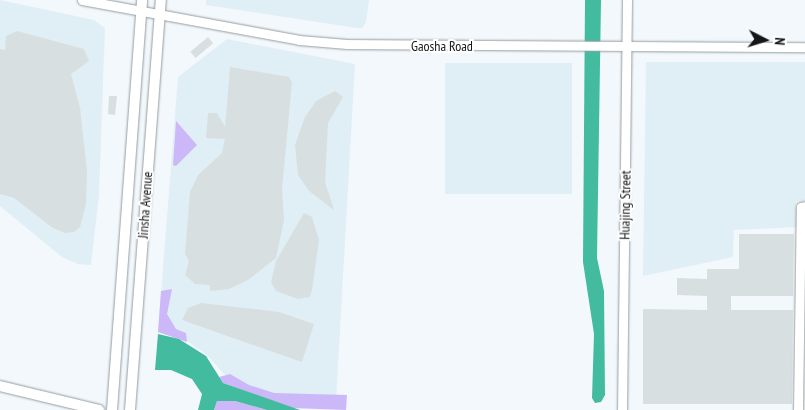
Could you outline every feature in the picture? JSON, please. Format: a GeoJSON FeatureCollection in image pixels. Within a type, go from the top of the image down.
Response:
{"type":"FeatureCollection","features":[{"type":"Feature","properties":{"kind":"main road","name":"Jinsha Avenue"},"geometry":{"type":"LineString","coordinates":[[112,410],[142,0]]}},
{"type":"Feature","properties":{"kind":"main road","name":"Jinsha Avenue"},"geometry":{"type":"LineString","coordinates":[[130,410],[160,0]]}},
{"type":"Feature","properties":{"kind":"main road"},"geometry":{"type":"LineString","coordinates":[[0,386],[99,410]]}},
{"type":"Feature","properties":{"kind":"street","name":"Gaosha Road"},"geometry":{"type":"LineString","coordinates":[[82,0],[299,40],[347,44],[432,47],[626,45],[805,47]]}},
{"type":"Feature","properties":{"kind":"street","name":"Huajing Street"},"geometry":{"type":"LineString","coordinates":[[624,409],[627,0]]}},
{"type":"Feature","properties":{"kind":"street"},"geometry":{"type":"LineString","coordinates":[[798,410],[802,207],[805,206]]}},
{"type":"Feature","properties":{"kind":"shaded area"},"geometry":{"type":"Polygon","coordinates":[[[0,0],[94,20],[105,28],[99,195],[91,265],[78,264],[62,257],[0,206],[0,0]]]}},
{"type":"Feature","properties":{"kind":"shaded area"},"geometry":{"type":"Polygon","coordinates":[[[206,0],[369,0],[366,22],[362,28],[357,28],[206,5],[206,0]]]}},
{"type":"Feature","properties":{"kind":"shaded area"},"geometry":{"type":"Polygon","coordinates":[[[585,0],[601,0],[597,258],[604,291],[605,395],[601,402],[595,403],[592,398],[594,334],[583,262],[585,0]]]}},
{"type":"Feature","properties":{"kind":"shaded area"},"geometry":{"type":"Polygon","coordinates":[[[227,39],[355,64],[336,401],[313,406],[232,383],[206,354],[181,337],[158,332],[178,77],[227,39]]]}},
{"type":"Feature","properties":{"kind":"shaded area"},"geometry":{"type":"Polygon","coordinates":[[[646,62],[805,62],[805,201],[796,202],[798,227],[734,230],[733,257],[643,276],[646,62]]]}},
{"type":"Feature","properties":{"kind":"shaded area"},"geometry":{"type":"Polygon","coordinates":[[[445,63],[572,63],[572,194],[445,194],[445,63]]]}},
{"type":"Feature","properties":{"kind":"shaded area"},"geometry":{"type":"Polygon","coordinates":[[[176,121],[197,145],[176,166],[173,165],[176,121]]]}},
{"type":"Feature","properties":{"kind":"shaded area"},"geometry":{"type":"Polygon","coordinates":[[[172,289],[167,314],[176,329],[186,333],[187,342],[158,332],[161,291],[172,289]]]}},
{"type":"Feature","properties":{"kind":"shaded area"},"geometry":{"type":"Polygon","coordinates":[[[158,334],[179,339],[206,356],[223,383],[300,410],[267,410],[235,401],[217,401],[214,410],[198,410],[202,394],[192,379],[171,370],[155,370],[158,334]]]}},
{"type":"Feature","properties":{"kind":"shaded area"},"geometry":{"type":"Polygon","coordinates":[[[230,374],[249,385],[274,393],[347,395],[346,410],[292,408],[223,383],[219,377],[230,374]]]}},
{"type":"Feature","properties":{"kind":"shaded area"},"geometry":{"type":"Polygon","coordinates":[[[217,401],[235,401],[267,410],[214,410],[217,401]]]}},
{"type":"Feature","properties":{"kind":"building"},"geometry":{"type":"Polygon","coordinates":[[[17,31],[84,49],[89,61],[71,74],[80,108],[87,172],[86,204],[80,227],[74,232],[65,233],[53,228],[14,198],[0,194],[0,49],[5,50],[6,36],[17,31]]]}},
{"type":"Feature","properties":{"kind":"building"},"geometry":{"type":"Polygon","coordinates":[[[208,37],[213,43],[196,58],[190,52],[208,37]]]}},
{"type":"Feature","properties":{"kind":"building"},"geometry":{"type":"Polygon","coordinates":[[[230,67],[289,77],[292,82],[282,189],[284,220],[276,258],[248,280],[229,289],[210,291],[210,285],[195,284],[185,275],[189,261],[185,254],[190,192],[198,175],[222,153],[225,139],[206,138],[208,113],[217,113],[225,127],[230,67]]]}},
{"type":"Feature","properties":{"kind":"building"},"geometry":{"type":"Polygon","coordinates":[[[335,91],[343,97],[328,123],[325,182],[334,210],[309,191],[298,175],[295,145],[305,117],[316,101],[335,91]]]}},
{"type":"Feature","properties":{"kind":"building"},"geometry":{"type":"Polygon","coordinates":[[[109,96],[117,96],[115,115],[108,114],[109,96]]]}},
{"type":"Feature","properties":{"kind":"building"},"geometry":{"type":"Polygon","coordinates":[[[304,213],[312,217],[319,240],[310,297],[298,299],[276,291],[271,282],[276,261],[304,213]]]}},
{"type":"Feature","properties":{"kind":"building"},"geometry":{"type":"Polygon","coordinates":[[[739,234],[794,234],[793,296],[731,296],[731,310],[793,310],[792,404],[643,404],[643,309],[707,310],[707,296],[677,295],[677,278],[707,279],[707,269],[739,269],[739,234]]]}},
{"type":"Feature","properties":{"kind":"building"},"geometry":{"type":"Polygon","coordinates":[[[201,303],[279,312],[314,324],[302,362],[182,320],[188,308],[201,303]]]}}]}
